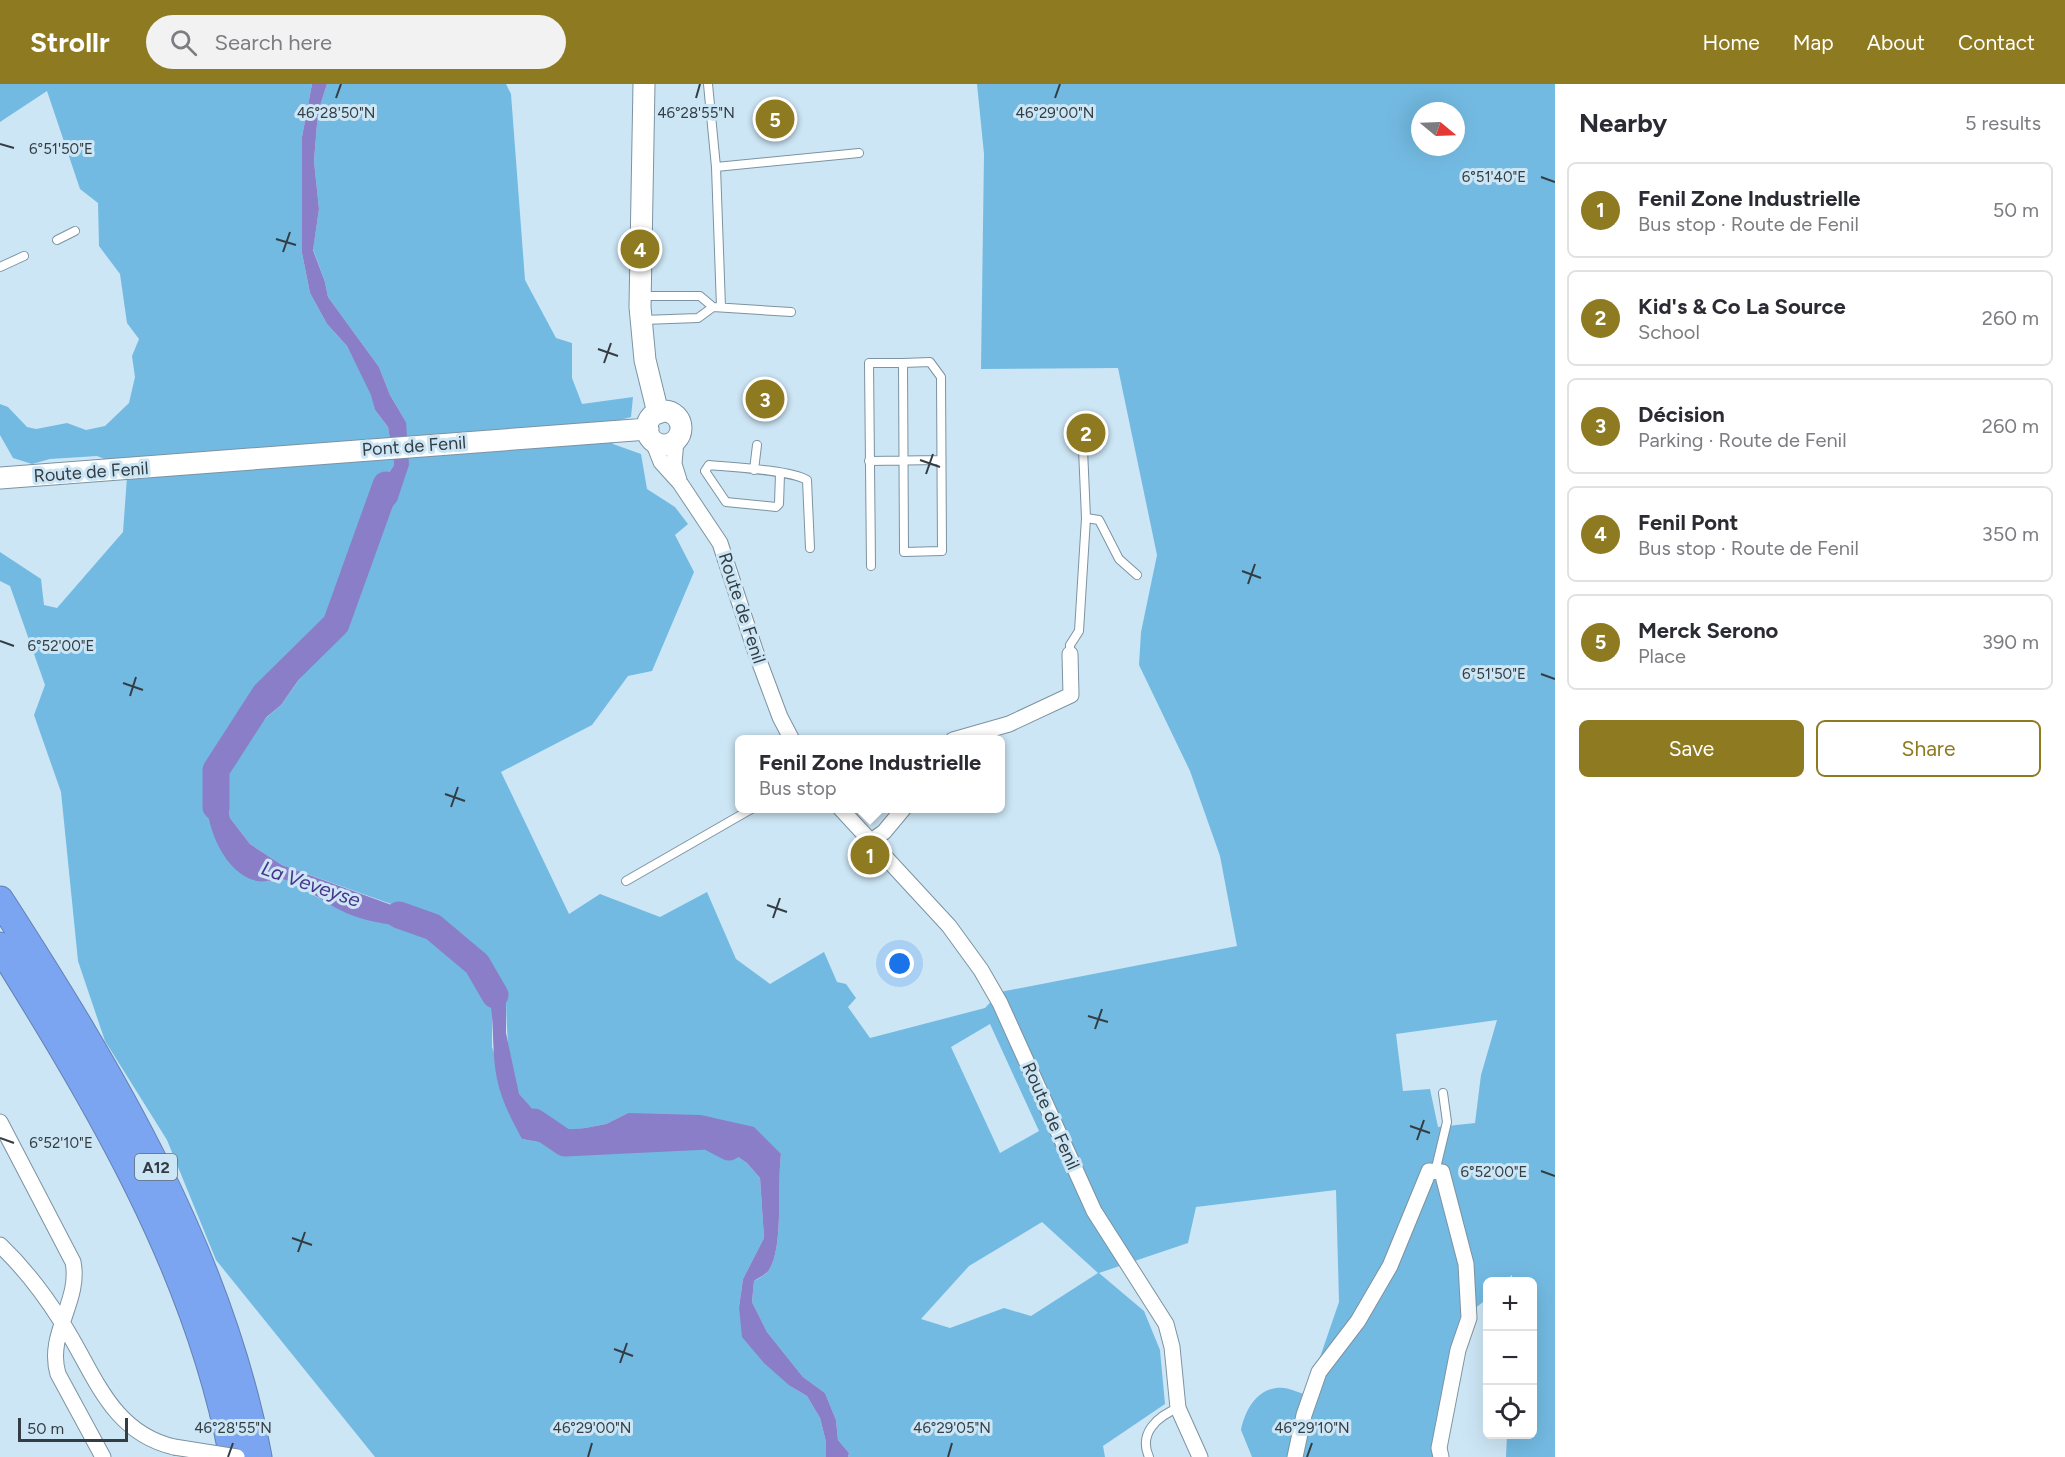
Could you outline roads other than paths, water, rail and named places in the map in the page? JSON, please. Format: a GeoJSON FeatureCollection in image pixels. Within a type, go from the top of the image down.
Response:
{"type":"FeatureCollection","features":[{"type":"Feature","properties":{"kind":"highway","name":"A12"},"geometry":{"type":"LineString","coordinates":[[0,900],[115,1090],[178,1212],[203,1268],[230,1342],[258,1457]]}},
{"type":"Feature","properties":{"kind":"highway","name":"A12"},"geometry":{"type":"LineString","coordinates":[[0,946],[112,1136],[168,1249],[207,1349],[235,1457]]}},
{"type":"Feature","properties":{"kind":"street","name":"Route de Fenil"},"geometry":{"type":"LineString","coordinates":[[644,84],[640,296],[653,427],[661,462],[680,483],[720,543],[755,650],[780,717],[789,735]]}},
{"type":"Feature","properties":{"kind":"street"},"geometry":{"type":"LineString","coordinates":[[669,412],[678,418],[681,428],[676,440],[665,444],[653,427],[669,412]]}},
{"type":"Feature","properties":{"kind":"street","name":"Pont de Fenil"},"geometry":{"type":"LineString","coordinates":[[181,465],[653,427]]}},
{"type":"Feature","properties":{"kind":"street","name":"Route de Fenil"},"geometry":{"type":"LineString","coordinates":[[676,440],[674,464],[680,483]]}},
{"type":"Feature","properties":{"kind":"street","name":"Route de Fenil"},"geometry":{"type":"LineString","coordinates":[[0,478],[181,465]]}},
{"type":"Feature","properties":{"kind":"street"},"geometry":{"type":"LineString","coordinates":[[970,735],[1009,724],[1071,695],[1070,654]]}},
{"type":"Feature","properties":{"kind":"street","name":"Route de Fenil"},"geometry":{"type":"LineString","coordinates":[[844,813],[949,926],[981,970],[1000,1003],[1094,1211],[1166,1324],[1172,1347],[1178,1408],[1200,1457]]}},
{"type":"Feature","properties":{"kind":"street"},"geometry":{"type":"LineString","coordinates":[[870,843],[884,832],[900,813]]}},
{"type":"Feature","properties":{"kind":"street"},"geometry":{"type":"LineString","coordinates":[[0,1122],[73,1262],[76,1277],[73,1294],[61,1321],[54,1360],[57,1374],[103,1457]]}},
{"type":"Feature","properties":{"kind":"street"},"geometry":{"type":"LineString","coordinates":[[1295,1457],[1304,1415],[1319,1372],[1358,1321],[1385,1275],[1412,1217],[1429,1172],[1442,1172],[1467,1264],[1469,1318],[1458,1350],[1439,1448],[1441,1457]]}},
{"type":"Feature","properties":{"kind":"street"},"geometry":{"type":"LineString","coordinates":[[0,1245],[29,1276],[61,1321],[103,1394],[136,1432],[154,1442],[235,1457]]}},
{"type":"Feature","properties":{"kind":"lane"},"geometry":{"type":"LineString","coordinates":[[708,84],[716,167],[717,307]]}},
{"type":"Feature","properties":{"kind":"lane"},"geometry":{"type":"LineString","coordinates":[[716,167],[859,153]]}},
{"type":"Feature","properties":{"kind":"lane"},"geometry":{"type":"LineString","coordinates":[[57,240],[75,231]]}},
{"type":"Feature","properties":{"kind":"lane"},"geometry":{"type":"LineString","coordinates":[[0,267],[24,256]]}},
{"type":"Feature","properties":{"kind":"lane"},"geometry":{"type":"LineString","coordinates":[[640,296],[700,296],[717,307],[791,312]]}},
{"type":"Feature","properties":{"kind":"lane"},"geometry":{"type":"LineString","coordinates":[[641,320],[698,318],[717,307]]}},
{"type":"Feature","properties":{"kind":"lane"},"geometry":{"type":"LineString","coordinates":[[871,566],[869,363],[903,363],[930,363],[941,377],[942,551],[904,552],[903,363]]}},
{"type":"Feature","properties":{"kind":"lane"},"geometry":{"type":"LineString","coordinates":[[754,470],[757,445]]}},
{"type":"Feature","properties":{"kind":"lane"},"geometry":{"type":"LineString","coordinates":[[1070,654],[1070,645],[1079,631],[1086,518],[1083,449]]}},
{"type":"Feature","properties":{"kind":"lane"},"geometry":{"type":"LineString","coordinates":[[869,461],[941,459]]}},
{"type":"Feature","properties":{"kind":"lane"},"geometry":{"type":"LineString","coordinates":[[780,474],[779,504],[776,507],[726,502],[705,471],[709,465],[754,470],[780,474],[807,480],[810,548]]}},
{"type":"Feature","properties":{"kind":"lane"},"geometry":{"type":"LineString","coordinates":[[1086,518],[1099,520],[1119,559],[1137,575]]}},
{"type":"Feature","properties":{"kind":"lane"},"geometry":{"type":"LineString","coordinates":[[626,881],[744,813]]}},
{"type":"Feature","properties":{"kind":"lane"},"geometry":{"type":"LineString","coordinates":[[1436,1172],[1447,1122],[1443,1093]]}},
{"type":"Feature","properties":{"kind":"lane"},"geometry":{"type":"LineString","coordinates":[[1149,1457],[1145,1440],[1149,1429],[1158,1418],[1178,1408]]}},
{"type":"Feature","properties":{"kind":"water"},"geometry":{"type":"Polygon","coordinates":[[[312,84],[327,84],[318,112],[314,161],[319,209],[313,250],[328,297],[379,367],[390,395],[406,422],[409,465],[397,501],[381,521],[372,517],[375,495],[394,465],[388,427],[375,410],[371,395],[347,346],[327,324],[310,293],[302,253],[302,137],[312,84]]]}},
{"type":"Feature","properties":{"kind":"water"},"geometry":{"type":"Polygon","coordinates":[[[329,626],[333,631],[281,705],[251,730],[229,764],[225,791],[230,818],[250,844],[282,865],[419,915],[461,936],[488,957],[506,989],[506,1033],[519,1094],[536,1113],[564,1132],[606,1124],[628,1113],[701,1115],[754,1127],[781,1154],[777,1247],[769,1270],[754,1281],[752,1302],[767,1332],[803,1377],[825,1393],[836,1420],[838,1440],[849,1453],[848,1457],[826,1457],[826,1442],[820,1418],[807,1396],[790,1386],[764,1363],[742,1337],[739,1307],[743,1279],[764,1238],[760,1178],[747,1163],[726,1149],[686,1134],[650,1133],[603,1141],[544,1143],[522,1139],[504,1102],[497,1079],[489,994],[478,967],[469,956],[433,927],[396,925],[359,918],[288,881],[257,881],[245,876],[225,857],[213,832],[207,804],[207,792],[213,773],[284,663],[303,643],[329,626]]]}},
{"type":"Feature","properties":{"kind":"waterway","name":"La Veveyse"},"geometry":{"type":"LineString","coordinates":[[216,807],[216,770],[265,694],[336,624],[386,485]]}},
{"type":"Feature","properties":{"kind":"waterway","name":"La Veveyse"},"geometry":{"type":"LineString","coordinates":[[399,915],[433,927],[477,964],[495,995]]}},
{"type":"Feature","properties":{"kind":"waterway","name":"La Veveyse"},"geometry":{"type":"LineString","coordinates":[[534,1122],[565,1143],[708,1136],[729,1147]]}},
{"type":"Feature","properties":{"kind":"place","name":"Merck Serono"},"geometry":{"type":"Point","coordinates":[775,119]}},
{"type":"Feature","properties":{"kind":"place","name":"Fenil Pont"},"geometry":{"type":"Point","coordinates":[640,249]}},
{"type":"Feature","properties":{"kind":"place","name":"Décision"},"geometry":{"type":"Point","coordinates":[765,399]}},
{"type":"Feature","properties":{"kind":"place","name":"Kid's & Co La Source"},"geometry":{"type":"Point","coordinates":[1086,433]}},
{"type":"Feature","properties":{"kind":"place","name":"Fenil Zone Industrielle"},"geometry":{"type":"Point","coordinates":[870,855]}}]}
